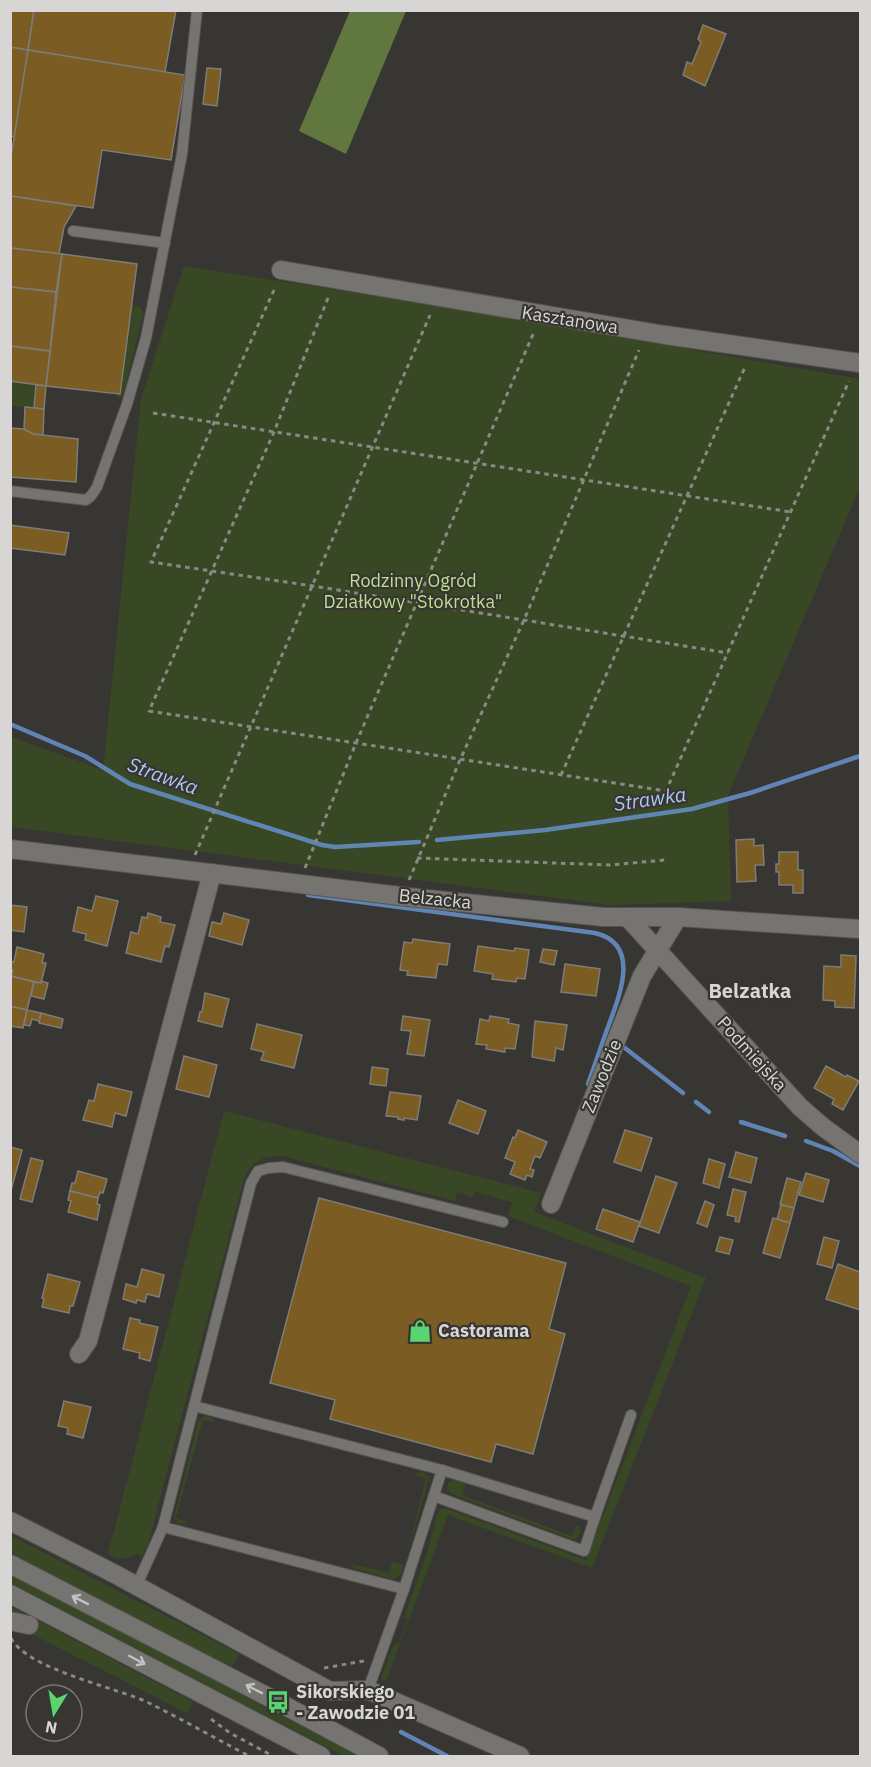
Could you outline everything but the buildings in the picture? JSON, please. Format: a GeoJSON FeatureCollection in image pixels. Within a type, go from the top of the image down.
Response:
{"type":"FeatureCollection","features":[{"type":"Feature","properties":{"kind":"street","name":"Kasztanowa"},"geometry":{"type":"LineString","coordinates":[[280,270],[618,327],[861,363]]}},
{"type":"Feature","properties":{"kind":"street","name":"Belzacka"},"geometry":{"type":"LineString","coordinates":[[10,849],[408,897],[628,918],[678,917],[861,929]]}},
{"type":"Feature","properties":{"kind":"street"},"geometry":{"type":"LineString","coordinates":[[79,1354],[88,1341],[212,873]]}},
{"type":"Feature","properties":{"kind":"street","name":"Zawodzie"},"geometry":{"type":"LineString","coordinates":[[551,1204],[642,976],[678,917]]}},
{"type":"Feature","properties":{"kind":"street","name":"Podmiejska"},"geometry":{"type":"LineString","coordinates":[[628,918],[800,1107],[823,1127],[861,1154]]}},
{"type":"Feature","properties":{"kind":"street"},"geometry":{"type":"LineString","coordinates":[[10,1521],[330,1691],[368,1690],[520,1756]]}},
{"type":"Feature","properties":{"kind":"street"},"geometry":{"type":"LineString","coordinates":[[10,1564],[380,1756]]}},
{"type":"Feature","properties":{"kind":"street"},"geometry":{"type":"LineString","coordinates":[[10,1593],[321,1756]]}},
{"type":"Feature","properties":{"kind":"street"},"geometry":{"type":"LineString","coordinates":[[10,1621],[29,1625]]}},
{"type":"Feature","properties":{"kind":"lane"},"geometry":{"type":"LineString","coordinates":[[10,491],[79,501],[88,499],[94,492],[127,404],[146,338],[182,154],[197,10]]}},
{"type":"Feature","properties":{"kind":"lane"},"geometry":{"type":"LineString","coordinates":[[73,231],[165,243]]}},
{"type":"Feature","properties":{"kind":"lane"},"geometry":{"type":"LineString","coordinates":[[136,1587],[163,1527],[251,1183],[258,1171],[283,1167],[503,1222]]}},
{"type":"Feature","properties":{"kind":"lane"},"geometry":{"type":"LineString","coordinates":[[194,1406],[442,1470],[595,1516]]}},
{"type":"Feature","properties":{"kind":"lane"},"geometry":{"type":"LineString","coordinates":[[434,1496],[584,1551],[631,1415]]}},
{"type":"Feature","properties":{"kind":"lane"},"geometry":{"type":"LineString","coordinates":[[368,1690],[404,1589],[442,1470]]}},
{"type":"Feature","properties":{"kind":"lane"},"geometry":{"type":"LineString","coordinates":[[163,1527],[404,1589]]}},
{"type":"Feature","properties":{"kind":"path"},"geometry":{"type":"LineString","coordinates":[[274,290],[151,562],[728,653]]}},
{"type":"Feature","properties":{"kind":"path"},"geometry":{"type":"LineString","coordinates":[[328,298],[274,432],[149,711],[666,791],[849,381]]}},
{"type":"Feature","properties":{"kind":"path"},"geometry":{"type":"LineString","coordinates":[[197,850],[430,315]]}},
{"type":"Feature","properties":{"kind":"path"},"geometry":{"type":"LineString","coordinates":[[306,865],[356,743],[534,332]]}},
{"type":"Feature","properties":{"kind":"path"},"geometry":{"type":"LineString","coordinates":[[409,879],[425,838],[524,620],[639,350]]}},
{"type":"Feature","properties":{"kind":"path"},"geometry":{"type":"LineString","coordinates":[[561,776],[746,365]]}},
{"type":"Feature","properties":{"kind":"path"},"geometry":{"type":"LineString","coordinates":[[153,413],[584,478],[791,512]]}},
{"type":"Feature","properties":{"kind":"path"},"geometry":{"type":"LineString","coordinates":[[417,858],[610,865],[665,860]]}},
{"type":"Feature","properties":{"kind":"path"},"geometry":{"type":"LineString","coordinates":[[10,1636],[16,1648],[55,1669],[145,1701],[249,1756]]}},
{"type":"Feature","properties":{"kind":"path"},"geometry":{"type":"LineString","coordinates":[[206,1713],[224,1729],[273,1756]]}},
{"type":"Feature","properties":{"kind":"green space"},"geometry":{"type":"Polygon","coordinates":[[[350,11],[406,11],[346,154],[299,131],[350,11]]]}},
{"type":"Feature","properties":{"kind":"green space","name":"Rodzinny Ogród Działkowy \"Stokrotka\""},"geometry":{"type":"Polygon","coordinates":[[[184,266],[428,304],[860,379],[860,487],[728,795],[731,901],[610,905],[11,827],[11,737],[103,770],[141,399],[184,266]]]}},
{"type":"Feature","properties":{"kind":"green space"},"geometry":{"type":"Polygon","coordinates":[[[131,304],[141,308],[143,314],[123,395],[119,399],[116,394],[120,394],[131,304]]]}},
{"type":"Feature","properties":{"kind":"green space"},"geometry":{"type":"Polygon","coordinates":[[[10,381],[36,385],[34,408],[11,406],[10,381]]]}},
{"type":"Feature","properties":{"kind":"green space"},"geometry":{"type":"Polygon","coordinates":[[[224,1111],[541,1193],[534,1212],[706,1278],[592,1568],[448,1515],[386,1681],[381,1679],[382,1675],[394,1644],[398,1645],[408,1619],[404,1617],[427,1553],[438,1513],[442,1509],[586,1560],[691,1286],[508,1216],[512,1202],[475,1192],[473,1197],[457,1192],[455,1201],[282,1156],[259,1160],[244,1179],[148,1544],[142,1556],[137,1553],[123,1559],[116,1558],[108,1554],[224,1111]]]}},
{"type":"Feature","properties":{"kind":"green space"},"geometry":{"type":"Polygon","coordinates":[[[204,1416],[213,1418],[213,1422],[203,1419],[176,1518],[187,1522],[179,1524],[174,1518],[198,1422],[204,1416]]]}},
{"type":"Feature","properties":{"kind":"green space"},"geometry":{"type":"Polygon","coordinates":[[[422,1471],[429,1478],[402,1572],[398,1577],[392,1579],[353,1568],[352,1564],[389,1573],[392,1562],[404,1565],[426,1478],[415,1475],[422,1471]]]}},
{"type":"Feature","properties":{"kind":"green space"},"geometry":{"type":"Polygon","coordinates":[[[455,1480],[466,1483],[462,1495],[572,1536],[577,1525],[580,1527],[580,1533],[575,1539],[571,1539],[452,1494],[447,1490],[448,1483],[455,1480]]]}},
{"type":"Feature","properties":{"kind":"green space"},"geometry":{"type":"Polygon","coordinates":[[[10,1535],[239,1654],[232,1666],[214,1659],[11,1553],[10,1535]]]}},
{"type":"Feature","properties":{"kind":"green space"},"geometry":{"type":"Polygon","coordinates":[[[11,1574],[358,1756],[344,1756],[11,1583],[11,1574]]]}},
{"type":"Feature","properties":{"kind":"green space"},"geometry":{"type":"Polygon","coordinates":[[[10,1606],[193,1702],[187,1713],[30,1633],[11,1616],[10,1606]]]}},
{"type":"Feature","properties":{"kind":"waterway","name":"Strawka"},"geometry":{"type":"LineString","coordinates":[[10,724],[85,756],[130,784],[322,845],[335,847],[419,842]]}},
{"type":"Feature","properties":{"kind":"waterway","name":"Strawka"},"geometry":{"type":"LineString","coordinates":[[437,840],[545,830],[692,809],[750,793],[860,756]]}},
{"type":"Feature","properties":{"kind":"waterway"},"geometry":{"type":"LineString","coordinates":[[308,895],[595,933],[610,939],[618,948],[623,960],[621,987],[588,1084]]}},
{"type":"Feature","properties":{"kind":"waterway"},"geometry":{"type":"LineString","coordinates":[[621,1045],[683,1093]]}},
{"type":"Feature","properties":{"kind":"waterway"},"geometry":{"type":"LineString","coordinates":[[696,1102],[709,1112]]}},
{"type":"Feature","properties":{"kind":"waterway"},"geometry":{"type":"LineString","coordinates":[[741,1122],[785,1136]]}},
{"type":"Feature","properties":{"kind":"waterway"},"geometry":{"type":"LineString","coordinates":[[806,1141],[833,1151],[860,1166]]}},
{"type":"Feature","properties":{"kind":"waterway"},"geometry":{"type":"LineString","coordinates":[[401,1732],[447,1756]]}},
{"type":"Feature","properties":{"kind":"place","name":"Castorama"},"geometry":{"type":"Point","coordinates":[420,1331]}},
{"type":"Feature","properties":{"kind":"place","name":"Sikorskiego - Zawodzie 01"},"geometry":{"type":"Point","coordinates":[278,1702]}},
{"type":"Feature","properties":{"kind":"district","name":"Belzatka"},"geometry":{"type":"Point","coordinates":[750,991]}}]}
